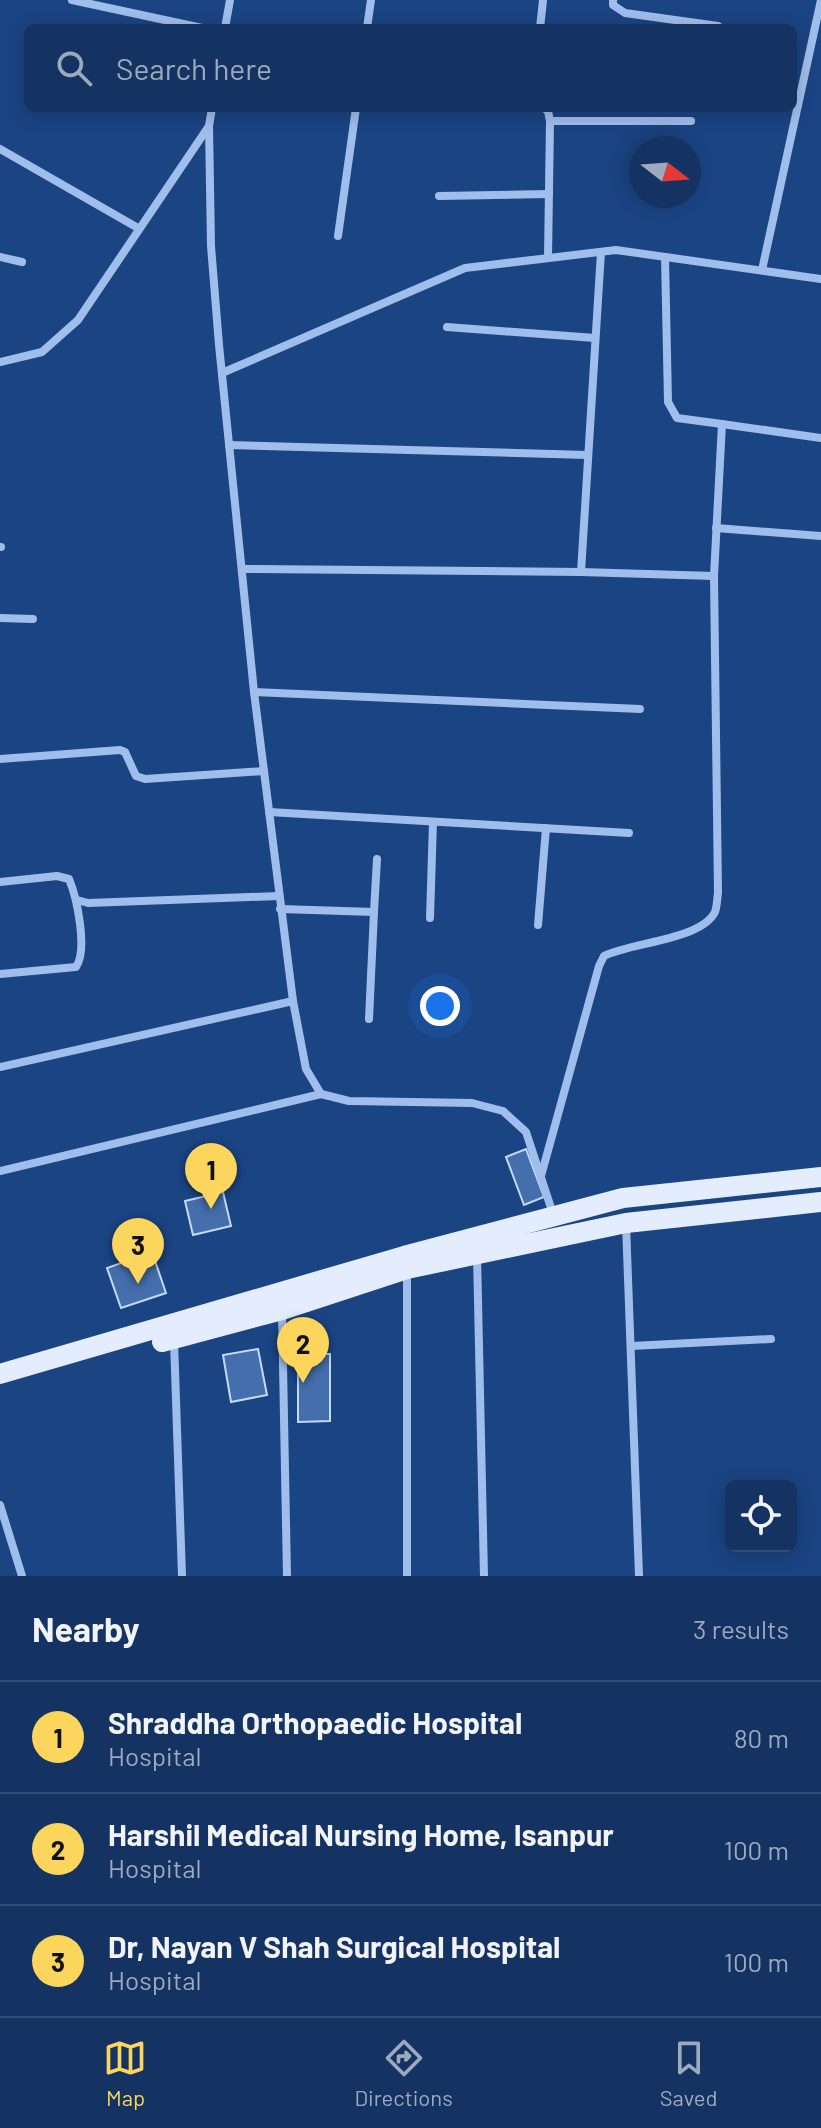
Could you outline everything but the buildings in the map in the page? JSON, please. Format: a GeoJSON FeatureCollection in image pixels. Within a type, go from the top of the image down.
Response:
{"type":"FeatureCollection","features":[{"type":"Feature","properties":{"kind":"main road"},"geometry":{"type":"LineString","coordinates":[[0,1387],[282,1310],[407,1269],[477,1254],[557,1227],[623,1198],[821,1177]]}},
{"type":"Feature","properties":{"kind":"main road"},"geometry":{"type":"LineString","coordinates":[[0,1374],[404,1256],[557,1227],[626,1223],[821,1202]]}},
{"type":"Feature","properties":{"kind":"street"},"geometry":{"type":"LineString","coordinates":[[72,0],[183,24]]}},
{"type":"Feature","properties":{"kind":"street"},"geometry":{"type":"LineString","coordinates":[[226,24],[230,0]]}},
{"type":"Feature","properties":{"kind":"street"},"geometry":{"type":"LineString","coordinates":[[368,24],[371,0]]}},
{"type":"Feature","properties":{"kind":"street"},"geometry":{"type":"LineString","coordinates":[[540,24],[543,0]]}},
{"type":"Feature","properties":{"kind":"street"},"geometry":{"type":"LineString","coordinates":[[613,0],[613,5],[625,13],[704,24]]}},
{"type":"Feature","properties":{"kind":"street"},"geometry":{"type":"LineString","coordinates":[[797,110],[821,0]]}},
{"type":"Feature","properties":{"kind":"street"},"geometry":{"type":"LineString","coordinates":[[211,112],[211,246],[254,692],[293,1001],[306,1069],[321,1094]]}},
{"type":"Feature","properties":{"kind":"street"},"geometry":{"type":"LineString","coordinates":[[338,236],[355,112]]}},
{"type":"Feature","properties":{"kind":"street"},"geometry":{"type":"LineString","coordinates":[[548,112],[548,258]]}},
{"type":"Feature","properties":{"kind":"street"},"geometry":{"type":"LineString","coordinates":[[762,270],[797,112]]}},
{"type":"Feature","properties":{"kind":"street"},"geometry":{"type":"LineString","coordinates":[[550,121],[691,121]]}},
{"type":"Feature","properties":{"kind":"street"},"geometry":{"type":"LineString","coordinates":[[0,362],[42,352],[78,320],[209,126]]}},
{"type":"Feature","properties":{"kind":"street"},"geometry":{"type":"LineString","coordinates":[[0,149],[138,228]]}},
{"type":"Feature","properties":{"kind":"street"},"geometry":{"type":"LineString","coordinates":[[439,196],[549,194]]}},
{"type":"Feature","properties":{"kind":"street"},"geometry":{"type":"LineString","coordinates":[[222,373],[465,268],[616,250],[821,279]]}},
{"type":"Feature","properties":{"kind":"street"},"geometry":{"type":"LineString","coordinates":[[581,572],[601,252]]}},
{"type":"Feature","properties":{"kind":"street"},"geometry":{"type":"LineString","coordinates":[[0,257],[22,262]]}},
{"type":"Feature","properties":{"kind":"street"},"geometry":{"type":"LineString","coordinates":[[665,257],[668,402],[677,418],[821,438]]}},
{"type":"Feature","properties":{"kind":"street"},"geometry":{"type":"LineString","coordinates":[[447,327],[595,338]]}},
{"type":"Feature","properties":{"kind":"street"},"geometry":{"type":"LineString","coordinates":[[541,1176],[604,956],[692,931],[706,923],[715,911],[718,893],[714,576],[722,424]]}},
{"type":"Feature","properties":{"kind":"street"},"geometry":{"type":"LineString","coordinates":[[229,445],[588,455]]}},
{"type":"Feature","properties":{"kind":"street"},"geometry":{"type":"LineString","coordinates":[[716,528],[821,536]]}},
{"type":"Feature","properties":{"kind":"street"},"geometry":{"type":"LineString","coordinates":[[242,569],[714,576]]}},
{"type":"Feature","properties":{"kind":"street"},"geometry":{"type":"LineString","coordinates":[[0,618],[33,619]]}},
{"type":"Feature","properties":{"kind":"street"},"geometry":{"type":"LineString","coordinates":[[254,692],[640,709]]}},
{"type":"Feature","properties":{"kind":"street"},"geometry":{"type":"LineString","coordinates":[[0,759],[120,750],[125,752],[136,776],[145,779],[264,771]]}},
{"type":"Feature","properties":{"kind":"street"},"geometry":{"type":"LineString","coordinates":[[269,812],[629,833]]}},
{"type":"Feature","properties":{"kind":"street"},"geometry":{"type":"LineString","coordinates":[[430,918],[433,822]]}},
{"type":"Feature","properties":{"kind":"street"},"geometry":{"type":"LineString","coordinates":[[538,925],[546,828]]}},
{"type":"Feature","properties":{"kind":"street"},"geometry":{"type":"LineString","coordinates":[[369,1019],[377,859]]}},
{"type":"Feature","properties":{"kind":"street"},"geometry":{"type":"LineString","coordinates":[[0,882],[69,879],[77,900],[81,958],[76,967],[0,974]]}},
{"type":"Feature","properties":{"kind":"street"},"geometry":{"type":"LineString","coordinates":[[77,900],[88,903],[278,896]]}},
{"type":"Feature","properties":{"kind":"street"},"geometry":{"type":"LineString","coordinates":[[280,909],[374,912]]}},
{"type":"Feature","properties":{"kind":"street"},"geometry":{"type":"LineString","coordinates":[[0,1067],[293,1001]]}},
{"type":"Feature","properties":{"kind":"street"},"geometry":{"type":"LineString","coordinates":[[0,1171],[321,1094],[349,1101],[472,1103],[503,1111],[526,1132],[557,1227]]}},
{"type":"Feature","properties":{"kind":"street"},"geometry":{"type":"LineString","coordinates":[[626,1223],[639,1576]]}},
{"type":"Feature","properties":{"kind":"street"},"geometry":{"type":"LineString","coordinates":[[477,1254],[484,1576]]}},
{"type":"Feature","properties":{"kind":"street"},"geometry":{"type":"LineString","coordinates":[[407,1269],[407,1576]]}},
{"type":"Feature","properties":{"kind":"street"},"geometry":{"type":"LineString","coordinates":[[282,1310],[287,1576]]}},
{"type":"Feature","properties":{"kind":"street"},"geometry":{"type":"LineString","coordinates":[[173,1339],[182,1576]]}},
{"type":"Feature","properties":{"kind":"street"},"geometry":{"type":"LineString","coordinates":[[631,1346],[771,1339]]}},
{"type":"Feature","properties":{"kind":"street"},"geometry":{"type":"LineString","coordinates":[[0,1505],[22,1576]]}},
{"type":"Feature","properties":{"kind":"place","name":"Shraddha Orthopaedic Hospital"},"geometry":{"type":"Point","coordinates":[211,1209]}},
{"type":"Feature","properties":{"kind":"place","name":"Dr, Nayan V Shah Surgical Hospital"},"geometry":{"type":"Point","coordinates":[138,1284]}},
{"type":"Feature","properties":{"kind":"place","name":"Harshil Medical Nursing Home, Isanpur"},"geometry":{"type":"Point","coordinates":[303,1383]}}]}
